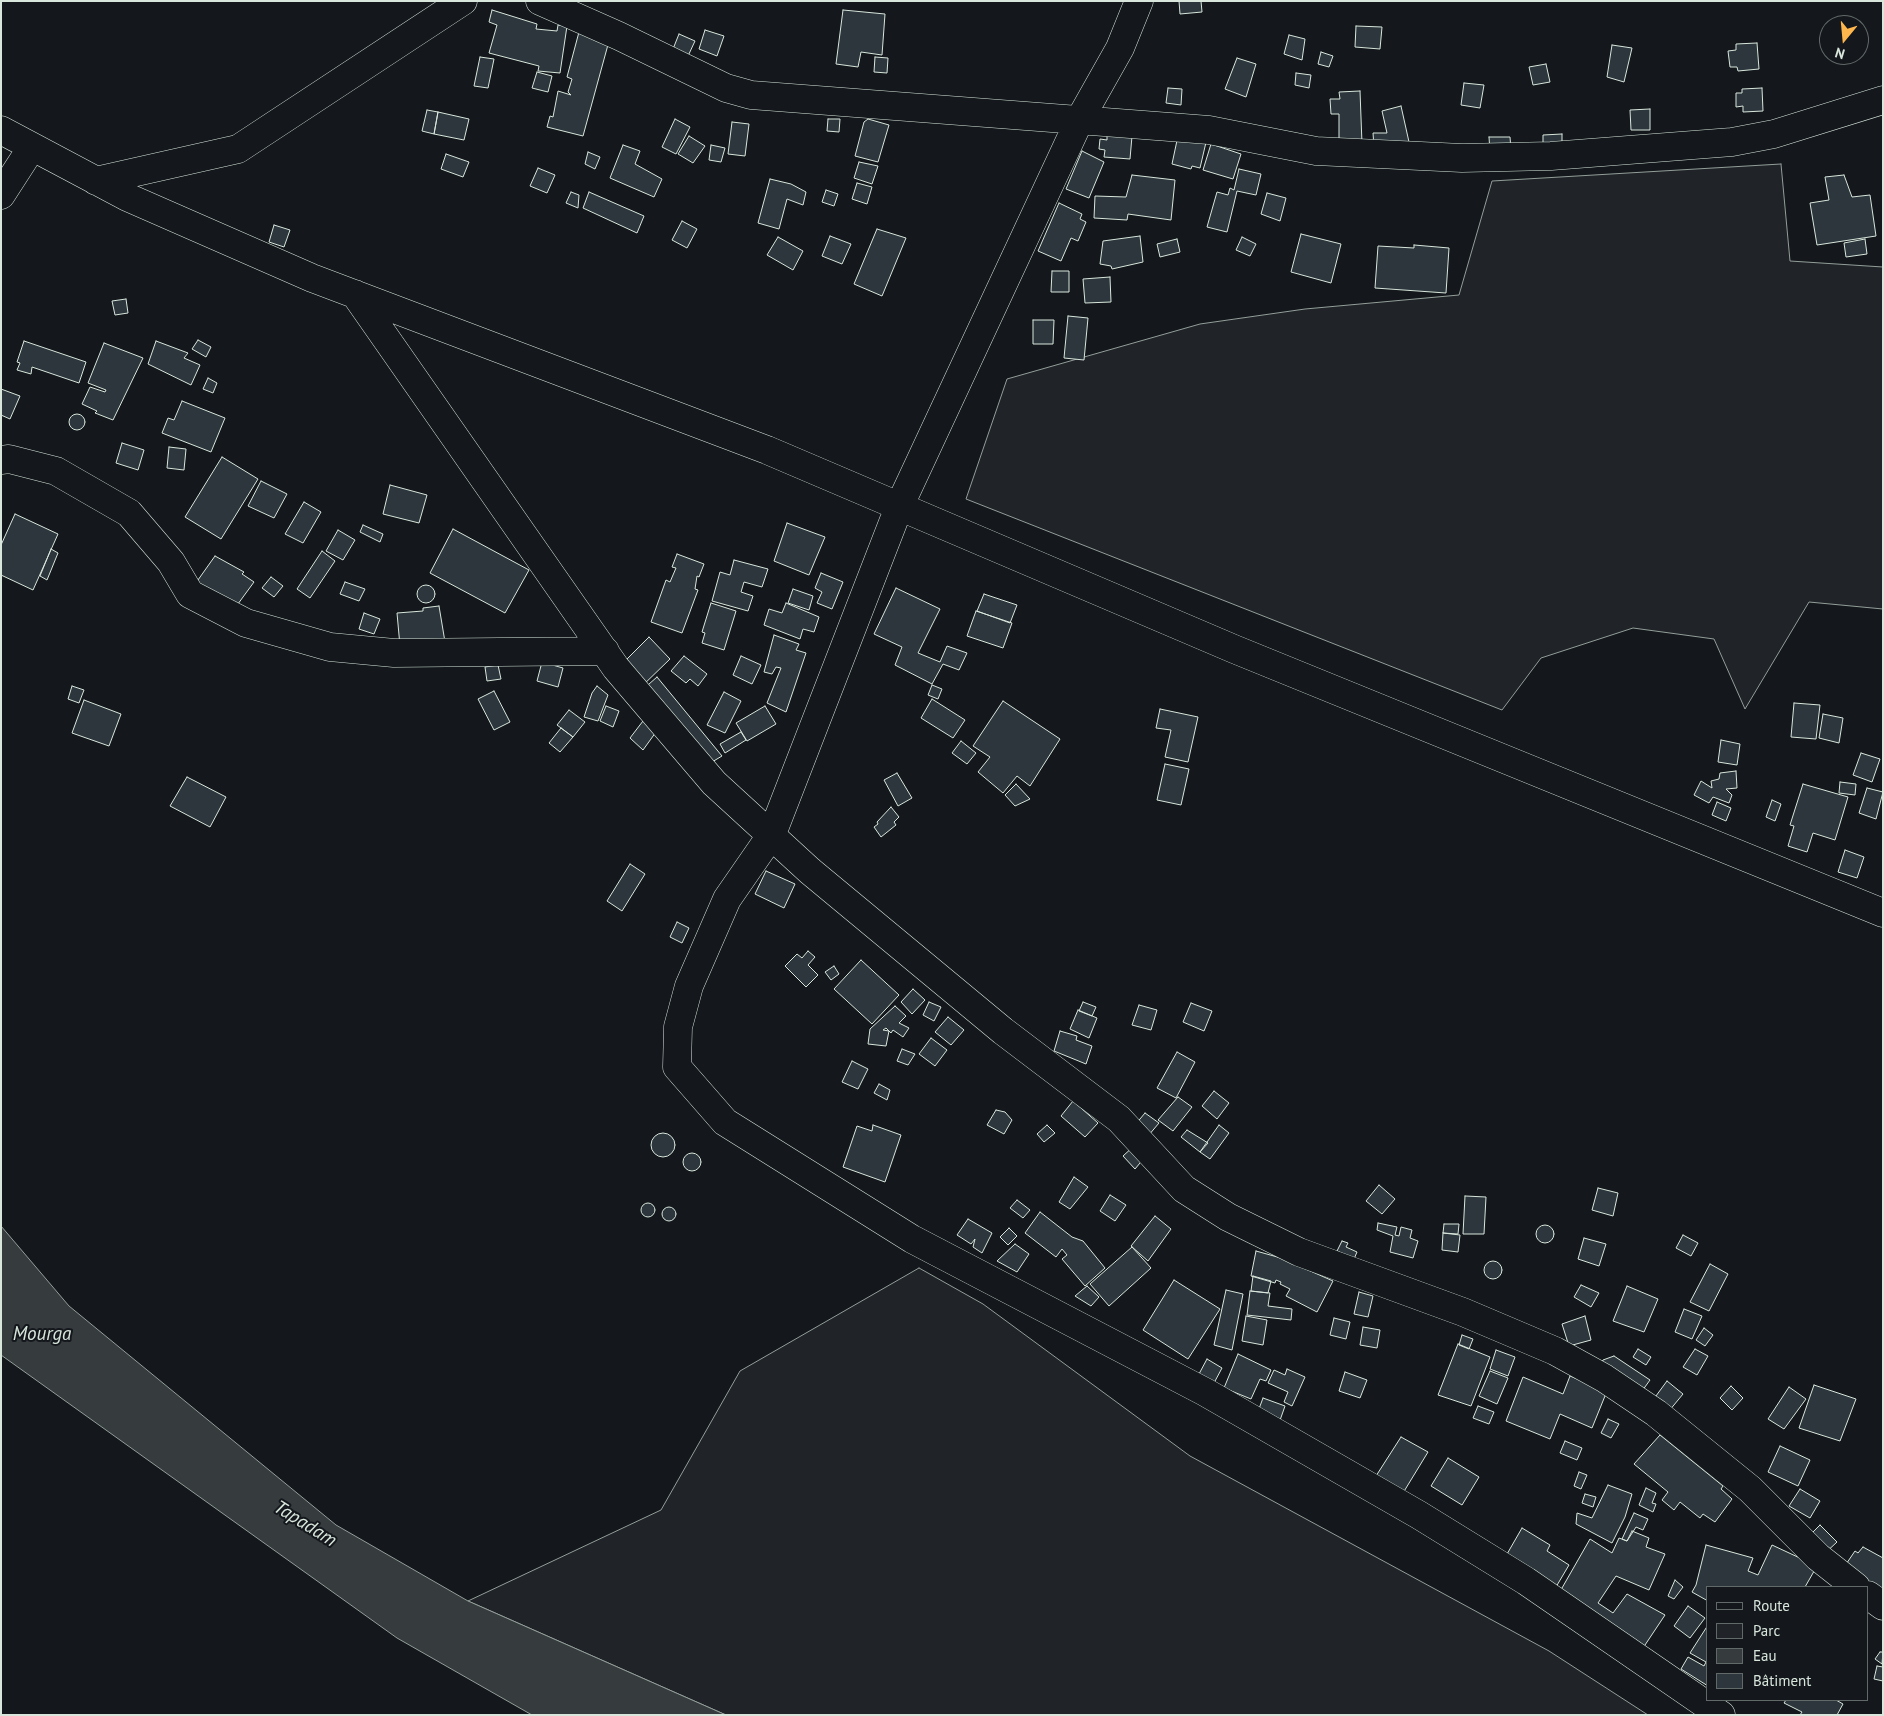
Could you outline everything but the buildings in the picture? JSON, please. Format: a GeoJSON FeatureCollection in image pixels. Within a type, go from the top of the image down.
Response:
{"type":"FeatureCollection","features":[{"type":"Feature","properties":{"kind":"street"},"geometry":{"type":"LineString","coordinates":[[96,182],[238,149],[463,1]]}},
{"type":"Feature","properties":{"kind":"street"},"geometry":{"type":"LineString","coordinates":[[540,1],[619,36],[726,88],[751,95],[1209,130],[1316,151],[1462,158],[1541,156],[1732,142],[1774,134],[1883,100]]}},
{"type":"Feature","properties":{"kind":"street"},"geometry":{"type":"LineString","coordinates":[[1140,1],[1120,48],[1080,119],[899,507],[772,834],[727,899],[689,986],[678,1026],[677,1067],[725,1122],[912,1238],[1205,1392],[1419,1515],[1526,1582],[1721,1715]]}},
{"type":"Feature","properties":{"kind":"street"},"geometry":{"type":"LineString","coordinates":[[1,130],[96,182],[312,278],[767,450],[1234,649],[1883,913]]}},
{"type":"Feature","properties":{"kind":"street"},"geometry":{"type":"LineString","coordinates":[[1,195],[32,147]]}},
{"type":"Feature","properties":{"kind":"street"},"geometry":{"type":"LineString","coordinates":[[354,294],[605,651],[697,765],[810,871],[996,1024],[1119,1119],[1184,1189],[1228,1217],[1299,1252],[1463,1312],[1555,1351],[1604,1378],[1656,1413],[1750,1489],[1818,1557],[1855,1586]]}},
{"type":"Feature","properties":{"kind":"street"},"geometry":{"type":"LineString","coordinates":[[1,460],[9,459],[56,471],[129,513],[172,562],[190,594],[246,623],[330,647],[394,653],[605,651]]}},
{"type":"Feature","properties":{"kind":"street"},"geometry":{"type":"LineString","coordinates":[[1869,1596],[1883,1606]]}},
{"type":"Feature","properties":{"kind":"green space"},"geometry":{"type":"Polygon","coordinates":[[[1781,164],[1790,261],[1883,267],[1883,609],[1809,602],[1745,709],[1714,639],[1633,628],[1541,658],[1502,710],[966,499],[1007,379],[1200,324],[1305,309],[1459,295],[1492,181],[1781,164]]]}},
{"type":"Feature","properties":{"kind":"green space"},"geometry":{"type":"Polygon","coordinates":[[[919,1268],[983,1304],[1190,1456],[1549,1651],[1648,1715],[726,1715],[468,1601],[661,1510],[740,1371],[919,1268]]]}},
{"type":"Feature","properties":{"kind":"water","name":"Mourga"},"geometry":{"type":"Polygon","coordinates":[[[1,1226],[69,1306],[336,1525],[468,1601],[726,1715],[532,1715],[397,1638],[1,1355],[1,1226]]]}},
{"type":"Feature","properties":{"kind":"water label","name":"Tapadam"},"geometry":{"type":"Point","coordinates":[305,1524]}}]}
